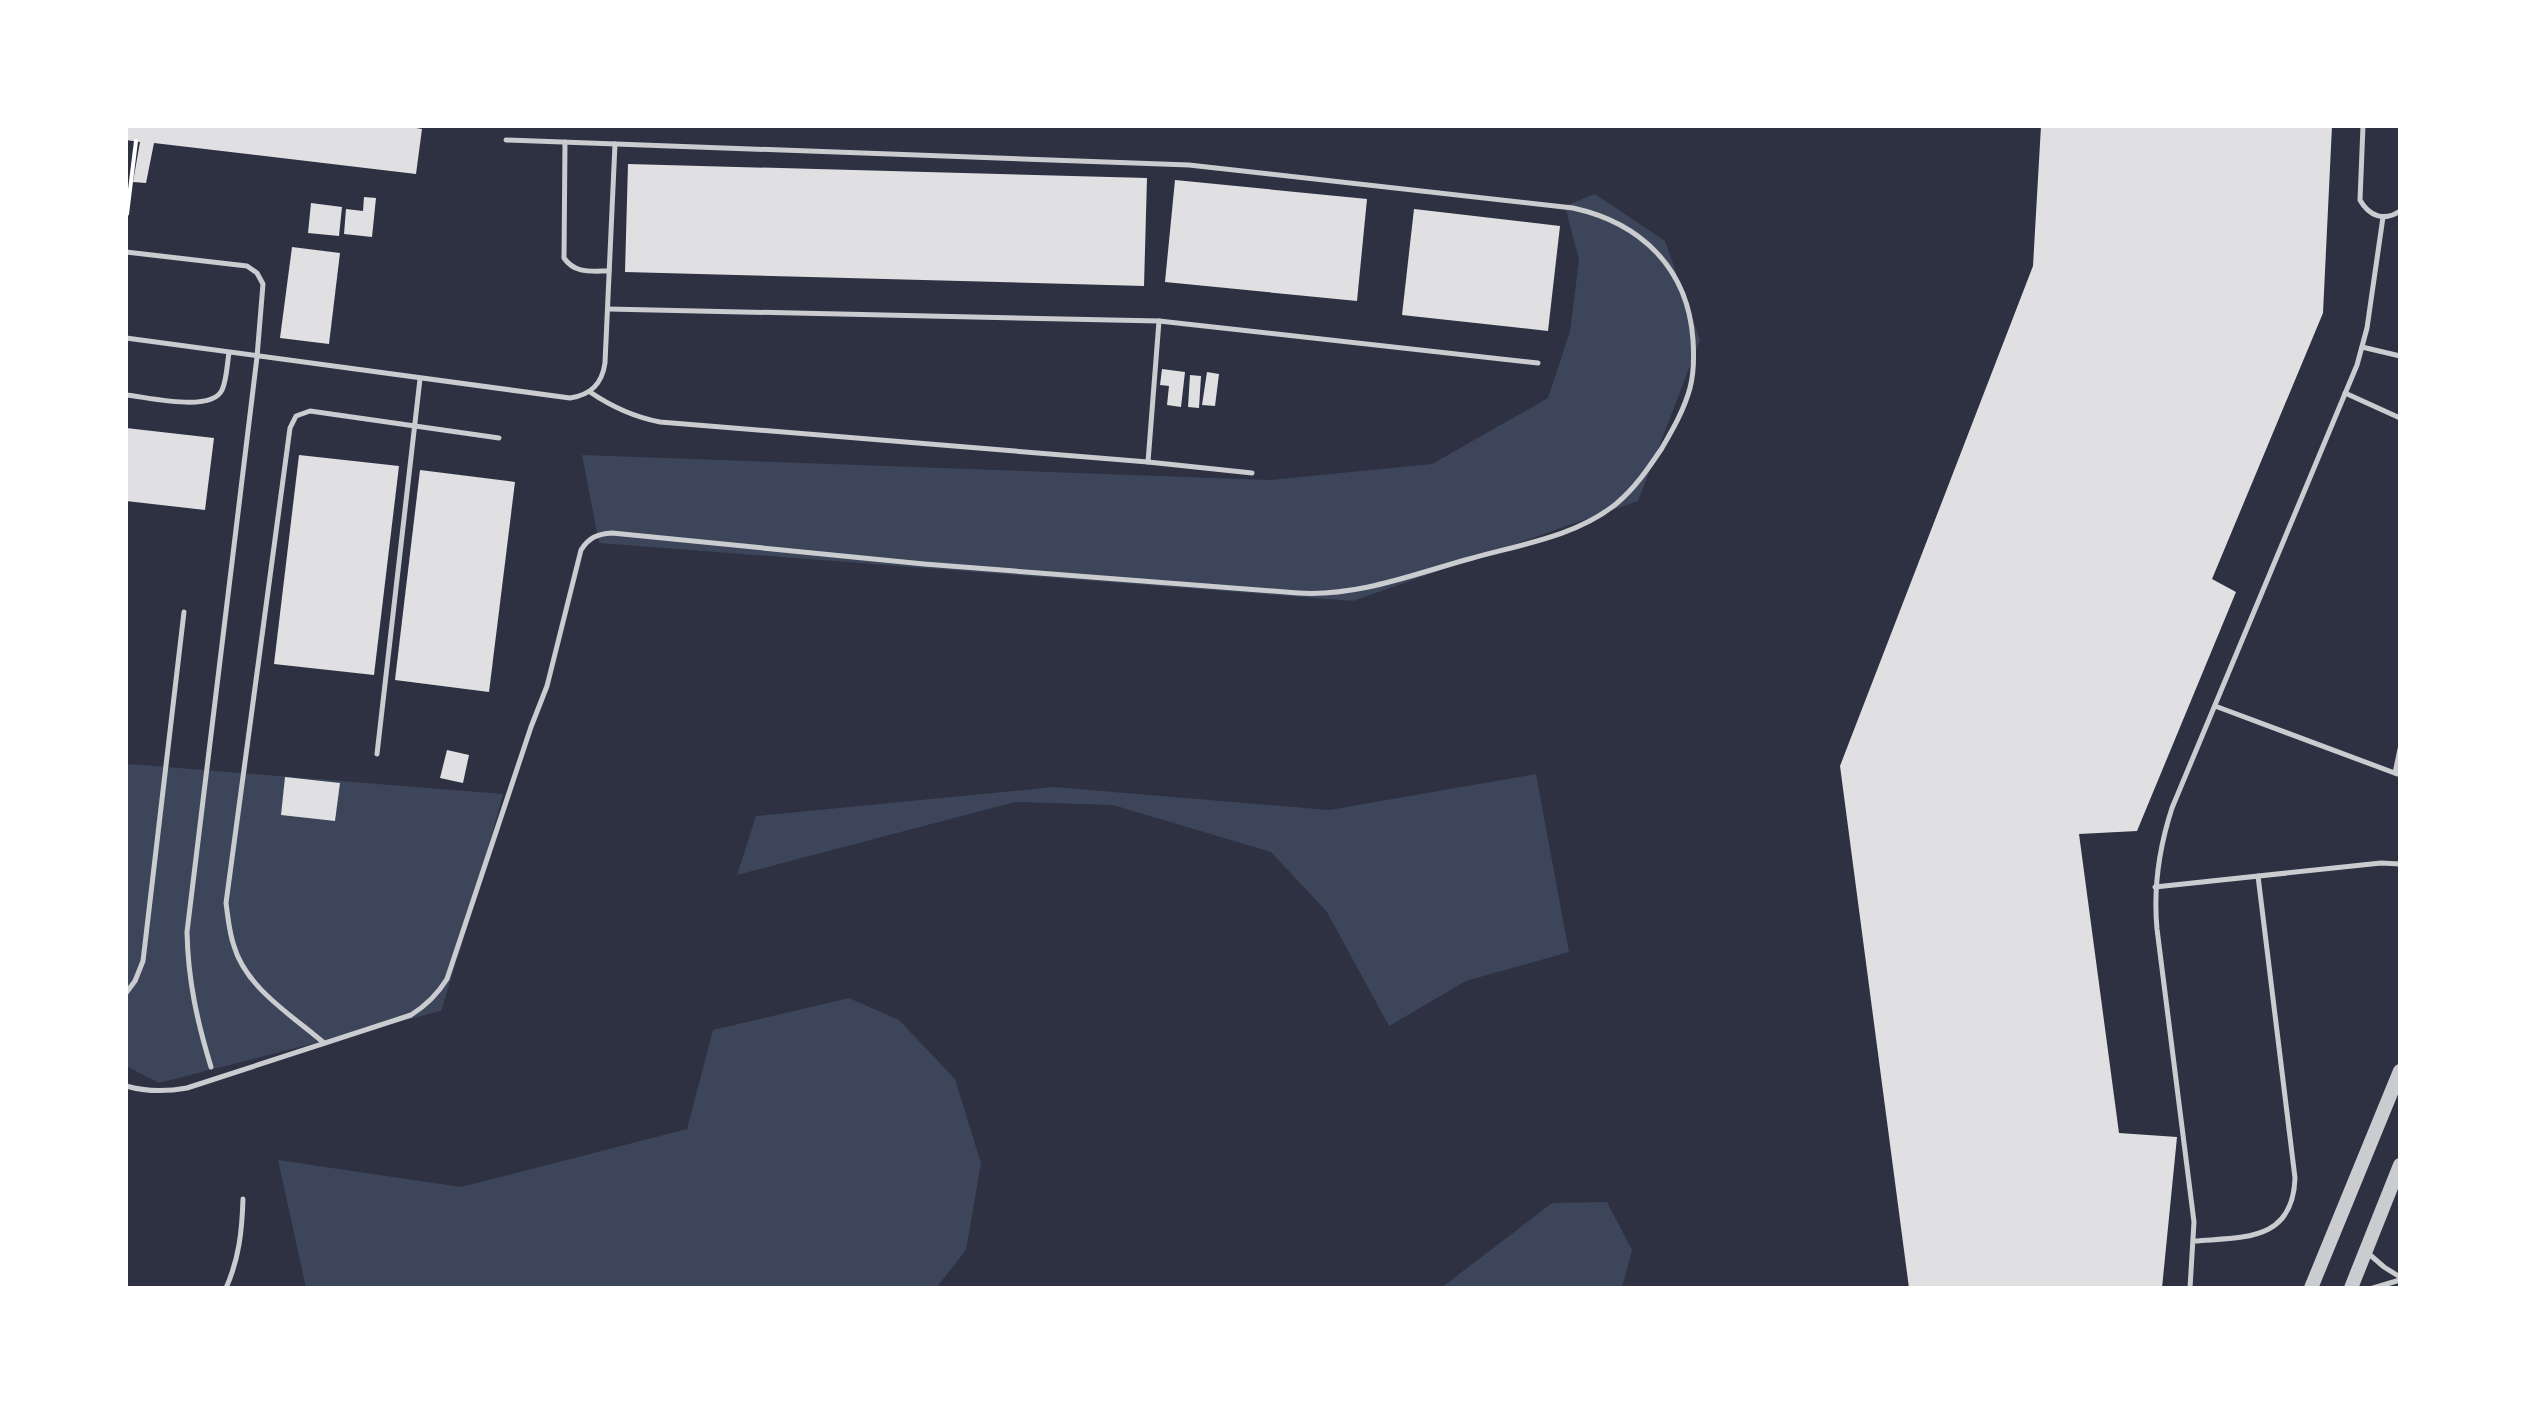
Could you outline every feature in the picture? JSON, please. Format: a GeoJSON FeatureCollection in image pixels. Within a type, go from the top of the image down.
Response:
{"type":"FeatureCollection","features":[{"type":"Feature","properties":{"kind":"street"},"geometry":{"type":"LineString","coordinates":[[2311,1288],[2400,1071]]}},
{"type":"Feature","properties":{"kind":"street"},"geometry":{"type":"LineString","coordinates":[[2351,1288],[2400,1165]]}},
{"type":"Feature","properties":{"kind":"lane"},"geometry":{"type":"LineString","coordinates":[[2363,126],[2360,200],[2373,215],[2383,217],[2400,211]]}},
{"type":"Feature","properties":{"kind":"lane"},"geometry":{"type":"LineString","coordinates":[[126,1086],[164,1092],[187,1088],[411,1015],[438,993],[447,979],[531,727],[545,694],[581,550],[593,536],[612,533],[924,564],[1334,594],[1370,587],[1537,540],[1589,521],[1636,486],[1681,415],[1691,385],[1694,355],[1692,322],[1683,292],[1669,267],[1636,234],[1595,213],[1573,208],[1189,165],[506,140]]}},
{"type":"Feature","properties":{"kind":"lane"},"geometry":{"type":"LineString","coordinates":[[565,142],[564,258],[578,271],[609,271]]}},
{"type":"Feature","properties":{"kind":"lane"},"geometry":{"type":"LineString","coordinates":[[126,338],[570,398],[590,392],[603,374],[615,144]]}},
{"type":"Feature","properties":{"kind":"lane"},"geometry":{"type":"LineString","coordinates":[[2190,1288],[2195,1241],[2193,1213],[2157,929],[2155,887],[2164,833],[2362,347],[2383,217]]}},
{"type":"Feature","properties":{"kind":"lane"},"geometry":{"type":"LineString","coordinates":[[126,252],[247,266],[257,273],[263,284],[257,357],[187,932],[191,992],[211,1067]]}},
{"type":"Feature","properties":{"kind":"lane"},"geometry":{"type":"LineString","coordinates":[[608,309],[1159,321],[1538,363]]}},
{"type":"Feature","properties":{"kind":"lane"},"geometry":{"type":"LineString","coordinates":[[1148,462],[1159,321]]}},
{"type":"Feature","properties":{"kind":"lane"},"geometry":{"type":"LineString","coordinates":[[2362,347],[2400,356]]}},
{"type":"Feature","properties":{"kind":"lane"},"geometry":{"type":"LineString","coordinates":[[126,395],[199,403],[212,400],[223,387],[229,353]]}},
{"type":"Feature","properties":{"kind":"lane"},"geometry":{"type":"LineString","coordinates":[[377,754],[420,379]]}},
{"type":"Feature","properties":{"kind":"lane"},"geometry":{"type":"LineString","coordinates":[[590,392],[630,414],[660,422],[1252,473]]}},
{"type":"Feature","properties":{"kind":"lane"},"geometry":{"type":"LineString","coordinates":[[2345,393],[2400,418]]}},
{"type":"Feature","properties":{"kind":"lane"},"geometry":{"type":"LineString","coordinates":[[325,1043],[266,994],[251,977],[234,950],[226,903],[290,428],[296,416],[310,411],[499,438]]}},
{"type":"Feature","properties":{"kind":"lane"},"geometry":{"type":"LineString","coordinates":[[126,993],[143,961],[184,612]]}},
{"type":"Feature","properties":{"kind":"lane"},"geometry":{"type":"LineString","coordinates":[[2215,706],[2398,774],[2400,749]]}},
{"type":"Feature","properties":{"kind":"lane"},"geometry":{"type":"LineString","coordinates":[[2155,887],[2381,863],[2400,864]]}},
{"type":"Feature","properties":{"kind":"lane"},"geometry":{"type":"LineString","coordinates":[[2195,1241],[2252,1236],[2267,1231],[2280,1222],[2290,1209],[2295,1194],[2258,876]]}},
{"type":"Feature","properties":{"kind":"lane"},"geometry":{"type":"LineString","coordinates":[[226,1288],[238,1258],[243,1199]]}},
{"type":"Feature","properties":{"kind":"lane"},"geometry":{"type":"LineString","coordinates":[[2366,1251],[2400,1279]]}},
{"type":"Feature","properties":{"kind":"lane"},"geometry":{"type":"LineString","coordinates":[[2373,1288],[2400,1279]]}},
{"type":"Feature","properties":{"kind":"path"},"geometry":{"type":"LineString","coordinates":[[127,214],[136,141]]}},
{"type":"Feature","properties":{"kind":"shaded area"},"geometry":{"type":"Polygon","coordinates":[[[1595,194],[1665,241],[1700,340],[1638,501],[1353,601],[599,543],[582,455],[1269,480],[1432,464],[1548,398],[1570,331],[1579,260],[1565,206],[1595,194]]]}},
{"type":"Feature","properties":{"kind":"shaded area"},"geometry":{"type":"Polygon","coordinates":[[[126,766],[503,794],[441,1011],[159,1083],[126,1066],[126,766]]]}},
{"type":"Feature","properties":{"kind":"shaded area"},"geometry":{"type":"Polygon","coordinates":[[[1536,774],[1569,952],[1466,981],[1389,1026],[1327,912],[1271,852],[1113,805],[1015,802],[737,875],[756,816],[1054,787],[1329,810],[1536,774]]]}},
{"type":"Feature","properties":{"kind":"shaded area"},"geometry":{"type":"Polygon","coordinates":[[[849,998],[899,1020],[955,1079],[981,1163],[966,1250],[936,1288],[306,1288],[278,1160],[461,1187],[687,1129],[713,1030],[849,998]]]}},
{"type":"Feature","properties":{"kind":"shaded area"},"geometry":{"type":"Polygon","coordinates":[[[1607,1202],[1632,1250],[1622,1288],[1441,1288],[1552,1203],[1607,1202]]]}},
{"type":"Feature","properties":{"kind":"building"},"geometry":{"type":"Polygon","coordinates":[[[126,126],[403,126],[422,129],[416,174],[154,143],[146,183],[133,182],[140,142],[126,140],[126,126]]]}},
{"type":"Feature","properties":{"kind":"building"},"geometry":{"type":"Polygon","coordinates":[[[2041,126],[2332,126],[2323,313],[2212,579],[2236,592],[2137,831],[2079,834],[2119,1133],[2177,1137],[2162,1288],[1909,1288],[1840,766],[2033,266],[2041,126]]]}},
{"type":"Feature","properties":{"kind":"building"},"geometry":{"type":"Polygon","coordinates":[[[628,164],[1147,178],[1144,286],[625,272],[628,164]]]}},
{"type":"Feature","properties":{"kind":"building"},"geometry":{"type":"Polygon","coordinates":[[[1175,180],[1367,199],[1357,301],[1165,282],[1175,180]]]}},
{"type":"Feature","properties":{"kind":"building"},"geometry":{"type":"Polygon","coordinates":[[[364,197],[376,198],[372,237],[344,234],[346,209],[363,211],[364,197]]]}},
{"type":"Feature","properties":{"kind":"building"},"geometry":{"type":"Polygon","coordinates":[[[311,203],[342,207],[339,236],[308,233],[311,203]]]}},
{"type":"Feature","properties":{"kind":"building"},"geometry":{"type":"Polygon","coordinates":[[[1414,209],[1560,226],[1548,331],[1402,315],[1414,209]]]}},
{"type":"Feature","properties":{"kind":"building"},"geometry":{"type":"Polygon","coordinates":[[[292,247],[340,253],[329,344],[280,338],[292,247]]]}},
{"type":"Feature","properties":{"kind":"building"},"geometry":{"type":"Polygon","coordinates":[[[1162,369],[1185,372],[1181,407],[1167,405],[1169,386],[1160,385],[1162,369]]]}},
{"type":"Feature","properties":{"kind":"building"},"geometry":{"type":"Polygon","coordinates":[[[1207,372],[1219,374],[1215,406],[1202,405],[1207,372]]]}},
{"type":"Feature","properties":{"kind":"building"},"geometry":{"type":"Polygon","coordinates":[[[1190,375],[1201,376],[1199,408],[1188,407],[1190,375]]]}},
{"type":"Feature","properties":{"kind":"building"},"geometry":{"type":"Polygon","coordinates":[[[126,428],[214,438],[205,510],[126,501],[126,428]]]}},
{"type":"Feature","properties":{"kind":"building"},"geometry":{"type":"Polygon","coordinates":[[[299,455],[399,466],[374,675],[274,664],[299,455]]]}},
{"type":"Feature","properties":{"kind":"building"},"geometry":{"type":"Polygon","coordinates":[[[420,470],[515,482],[489,692],[395,680],[420,470]]]}},
{"type":"Feature","properties":{"kind":"building"},"geometry":{"type":"Polygon","coordinates":[[[447,750],[469,755],[463,783],[440,778],[447,750]]]}},
{"type":"Feature","properties":{"kind":"building"},"geometry":{"type":"Polygon","coordinates":[[[285,777],[340,783],[335,821],[281,815],[285,777]]]}}]}
